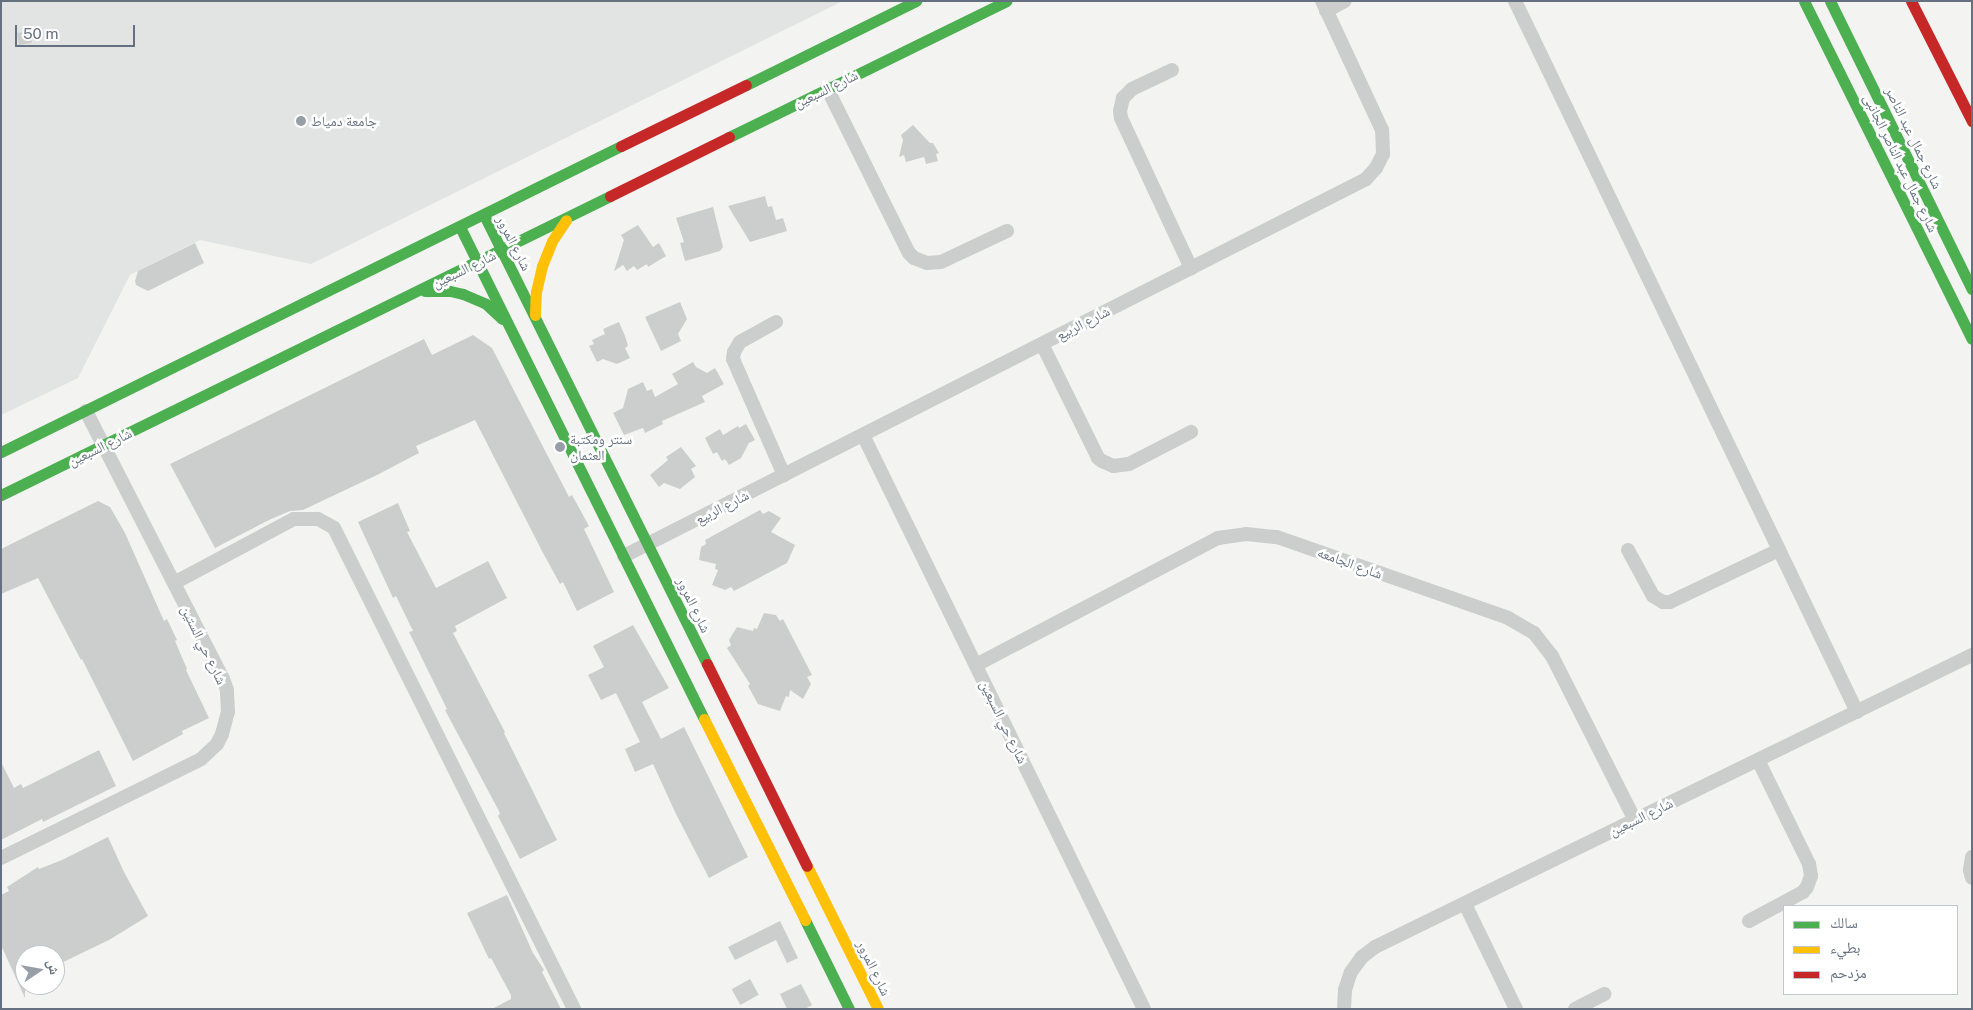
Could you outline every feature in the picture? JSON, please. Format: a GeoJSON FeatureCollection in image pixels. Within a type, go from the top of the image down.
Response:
{"type":"FeatureCollection","features":[{"type":"Feature","properties":{"kind":"main road"},"geometry":{"type":"LineString","coordinates":[[1,452],[916,1]]}},
{"type":"Feature","properties":{"kind":"main road","name":"شارع السبعين"},"geometry":{"type":"LineString","coordinates":[[1,496],[567,219],[827,88],[1006,1]]}},
{"type":"Feature","properties":{"kind":"main road","name":"شارع جمال عبد الناصر الجانبى"},"geometry":{"type":"LineString","coordinates":[[1804,1],[1972,339]]}},
{"type":"Feature","properties":{"kind":"main road","name":"شارع جمال عبد الناصر"},"geometry":{"type":"LineString","coordinates":[[1830,1],[1972,289]]}},
{"type":"Feature","properties":{"kind":"main road"},"geometry":{"type":"LineString","coordinates":[[1911,1],[1972,121]]}},
{"type":"Feature","properties":{"kind":"main road","name":"شارع المرور"},"geometry":{"type":"LineString","coordinates":[[484,215],[878,1009]]}},
{"type":"Feature","properties":{"kind":"main road"},"geometry":{"type":"LineString","coordinates":[[535,319],[536,292],[542,266],[552,241],[567,219]]}},
{"type":"Feature","properties":{"kind":"main road"},"geometry":{"type":"LineString","coordinates":[[460,227],[849,1009]]}},
{"type":"Feature","properties":{"kind":"main road"},"geometry":{"type":"LineString","coordinates":[[412,295],[437,290],[463,294],[491,308],[512,332]]}},
{"type":"Feature","properties":{"kind":"street"},"geometry":{"type":"LineString","coordinates":[[1324,6],[1345,1]]}},
{"type":"Feature","properties":{"kind":"street"},"geometry":{"type":"LineString","coordinates":[[1515,1],[1857,712]]}},
{"type":"Feature","properties":{"kind":"street","name":"شارع الربيع"},"geometry":{"type":"LineString","coordinates":[[624,556],[1366,179],[1380,162],[1384,146],[1382,130],[1324,6]]}},
{"type":"Feature","properties":{"kind":"street"},"geometry":{"type":"LineString","coordinates":[[1172,70],[1132,89],[1123,98],[1120,111],[1121,118],[1191,268]]}},
{"type":"Feature","properties":{"kind":"street"},"geometry":{"type":"LineString","coordinates":[[827,88],[909,253],[914,258],[927,263],[942,262],[1007,231]]}},
{"type":"Feature","properties":{"kind":"street"},"geometry":{"type":"LineString","coordinates":[[776,322],[740,342],[733,359],[784,475]]}},
{"type":"Feature","properties":{"kind":"street"},"geometry":{"type":"LineString","coordinates":[[1042,344],[1098,458],[1102,461],[1113,466],[1129,464],[1191,432]]}},
{"type":"Feature","properties":{"kind":"street","name":"شارع حي الستين"},"geometry":{"type":"LineString","coordinates":[[1,858],[192,765],[217,744],[228,712],[226,690],[174,583],[86,411]]}},
{"type":"Feature","properties":{"kind":"street","name":"شارع حي السبعين"},"geometry":{"type":"LineString","coordinates":[[863,435],[1144,1009]]}},
{"type":"Feature","properties":{"kind":"street"},"geometry":{"type":"LineString","coordinates":[[174,583],[294,519],[318,519],[334,528],[574,1009]]}},
{"type":"Feature","properties":{"kind":"street","name":"شارع الجامعه"},"geometry":{"type":"LineString","coordinates":[[976,665],[1218,538],[1246,534],[1277,537],[1508,618],[1534,633],[1552,656],[1635,820]]}},
{"type":"Feature","properties":{"kind":"street"},"geometry":{"type":"LineString","coordinates":[[1628,550],[1653,596],[1663,602],[1670,602],[1779,550]]}},
{"type":"Feature","properties":{"kind":"street","name":"شارع السبعين"},"geometry":{"type":"LineString","coordinates":[[1344,1009],[1347,981],[1356,964],[1366,954],[1972,655]]}},
{"type":"Feature","properties":{"kind":"street"},"geometry":{"type":"LineString","coordinates":[[1749,921],[1803,892],[1812,876],[1809,864],[1758,760]]}},
{"type":"Feature","properties":{"kind":"street"},"geometry":{"type":"LineString","coordinates":[[1972,857],[1970,870],[1972,878]]}},
{"type":"Feature","properties":{"kind":"street"},"geometry":{"type":"LineString","coordinates":[[1465,904],[1516,1009]]}},
{"type":"Feature","properties":{"kind":"street"},"geometry":{"type":"LineString","coordinates":[[1575,1009],[1604,994]]}},
{"type":"Feature","properties":{"kind":"shaded area","name":"جامعة دمياط"},"geometry":{"type":"Polygon","coordinates":[[[1,1],[843,1],[311,264],[200,240],[130,275],[78,378],[1,415],[1,1]]]}},
{"type":"Feature","properties":{"kind":"building"},"geometry":{"type":"Polygon","coordinates":[[[30,31],[32,43],[19,45],[17,33],[30,31]]]}},
{"type":"Feature","properties":{"kind":"building"},"geometry":{"type":"Polygon","coordinates":[[[913,125],[930,143],[933,143],[939,153],[936,154],[938,161],[926,164],[924,157],[906,162],[904,155],[899,157],[903,140],[901,135],[913,125]]]}},
{"type":"Feature","properties":{"kind":"building"},"geometry":{"type":"Polygon","coordinates":[[[765,196],[768,207],[772,206],[776,220],[783,218],[787,231],[750,242],[728,206],[765,196]]]}},
{"type":"Feature","properties":{"kind":"building"},"geometry":{"type":"Polygon","coordinates":[[[713,207],[723,247],[720,251],[685,261],[680,243],[684,242],[676,218],[713,207]]]}},
{"type":"Feature","properties":{"kind":"building"},"geometry":{"type":"Polygon","coordinates":[[[638,225],[653,247],[659,243],[666,256],[648,267],[647,264],[637,270],[634,266],[627,271],[623,265],[614,271],[624,240],[621,235],[638,225]]]}},
{"type":"Feature","properties":{"kind":"building"},"geometry":{"type":"Polygon","coordinates":[[[195,243],[204,263],[148,291],[136,285],[135,281],[138,271],[195,243]]]}},
{"type":"Feature","properties":{"kind":"building"},"geometry":{"type":"Polygon","coordinates":[[[680,302],[687,319],[678,334],[681,341],[661,351],[645,317],[680,302]]]}},
{"type":"Feature","properties":{"kind":"building"},"geometry":{"type":"Polygon","coordinates":[[[619,322],[628,346],[625,348],[630,358],[617,364],[603,359],[597,362],[589,346],[594,344],[592,340],[605,334],[603,329],[619,322]]]}},
{"type":"Feature","properties":{"kind":"building"},"geometry":{"type":"Polygon","coordinates":[[[473,335],[492,348],[569,497],[572,495],[589,526],[584,529],[614,592],[577,611],[563,582],[560,584],[542,551],[475,420],[416,446],[419,453],[377,475],[303,510],[290,511],[269,520],[215,548],[170,464],[424,339],[432,355],[473,335]]]}},
{"type":"Feature","properties":{"kind":"building"},"geometry":{"type":"Polygon","coordinates":[[[693,362],[696,367],[707,373],[715,368],[724,384],[702,396],[705,402],[662,421],[663,424],[645,433],[643,428],[624,435],[613,413],[623,408],[628,389],[643,382],[647,391],[652,389],[655,397],[678,384],[672,374],[693,362]]]}},
{"type":"Feature","properties":{"kind":"building"},"geometry":{"type":"Polygon","coordinates":[[[746,424],[755,440],[749,443],[741,458],[729,465],[725,459],[722,461],[717,452],[713,454],[705,438],[720,429],[723,435],[738,426],[739,428],[746,424]]]}},
{"type":"Feature","properties":{"kind":"building"},"geometry":{"type":"Polygon","coordinates":[[[681,447],[696,466],[691,469],[695,477],[680,489],[664,483],[659,487],[650,475],[668,460],[666,457],[681,447]]]}},
{"type":"Feature","properties":{"kind":"building"},"geometry":{"type":"Polygon","coordinates":[[[98,501],[110,507],[125,533],[164,621],[167,619],[177,640],[175,641],[186,670],[209,718],[182,731],[183,734],[133,761],[82,659],[38,578],[1,594],[1,549],[98,501]]]}},
{"type":"Feature","properties":{"kind":"building"},"geometry":{"type":"Polygon","coordinates":[[[398,503],[410,531],[407,532],[436,588],[488,561],[507,598],[455,626],[457,631],[453,633],[505,732],[557,840],[520,859],[498,816],[500,813],[445,710],[447,709],[409,632],[413,631],[396,596],[393,598],[358,522],[398,503]]]}},
{"type":"Feature","properties":{"kind":"building"},"geometry":{"type":"Polygon","coordinates":[[[760,510],[763,514],[769,511],[781,518],[771,532],[795,545],[787,563],[734,591],[731,587],[725,590],[712,585],[718,570],[715,569],[716,564],[699,560],[701,547],[706,544],[705,540],[760,510]]]}},
{"type":"Feature","properties":{"kind":"building"},"geometry":{"type":"Polygon","coordinates":[[[764,613],[776,615],[780,621],[783,619],[812,675],[807,677],[811,684],[803,699],[790,690],[789,697],[786,696],[780,711],[758,704],[748,686],[750,684],[727,648],[731,645],[729,640],[737,627],[753,631],[754,628],[757,629],[764,613]]]}},
{"type":"Feature","properties":{"kind":"building"},"geometry":{"type":"Polygon","coordinates":[[[633,625],[669,688],[642,702],[661,739],[684,727],[748,857],[709,878],[653,764],[635,772],[625,749],[640,742],[616,693],[601,700],[588,675],[604,667],[593,646],[633,625]]]}},
{"type":"Feature","properties":{"kind":"building"},"geometry":{"type":"Polygon","coordinates":[[[99,750],[116,786],[43,822],[42,819],[1,840],[1,762],[14,788],[21,784],[23,788],[99,750]]]}},
{"type":"Feature","properties":{"kind":"building"},"geometry":{"type":"Polygon","coordinates":[[[108,837],[124,872],[148,916],[109,940],[65,961],[65,945],[15,945],[15,976],[1,945],[1,895],[9,891],[7,887],[38,867],[39,869],[62,860],[108,837]]]}},
{"type":"Feature","properties":{"kind":"building"},"geometry":{"type":"Polygon","coordinates":[[[507,895],[561,1009],[492,1009],[511,999],[511,995],[491,958],[489,959],[467,913],[507,895]]]}},
{"type":"Feature","properties":{"kind":"building"},"geometry":{"type":"Polygon","coordinates":[[[780,921],[798,958],[787,963],[776,940],[735,960],[728,947],[780,921]]]}},
{"type":"Feature","properties":{"kind":"building"},"geometry":{"type":"Polygon","coordinates":[[[750,979],[759,995],[740,1005],[732,989],[750,979]]]}},
{"type":"Feature","properties":{"kind":"building"},"geometry":{"type":"Polygon","coordinates":[[[801,984],[812,1005],[805,1009],[787,1009],[780,994],[801,984]]]}},
{"type":"Feature","properties":{"kind":"traffic: fast"},"geometry":{"type":"LineString","coordinates":[[746,85],[916,1]]}},
{"type":"Feature","properties":{"kind":"traffic: fast"},"geometry":{"type":"LineString","coordinates":[[729,137],[1006,1]]}},
{"type":"Feature","properties":{"kind":"traffic: fast"},"geometry":{"type":"LineString","coordinates":[[1804,1],[1972,339]]}},
{"type":"Feature","properties":{"kind":"traffic: fast"},"geometry":{"type":"LineString","coordinates":[[1830,1],[1972,289]]}},
{"type":"Feature","properties":{"kind":"traffic: fast"},"geometry":{"type":"LineString","coordinates":[[1,452],[621,146]]}},
{"type":"Feature","properties":{"kind":"traffic: fast"},"geometry":{"type":"LineString","coordinates":[[1,495],[610,196]]}},
{"type":"Feature","properties":{"kind":"traffic: fast"},"geometry":{"type":"LineString","coordinates":[[484,215],[707,664]]}},
{"type":"Feature","properties":{"kind":"traffic: fast"},"geometry":{"type":"LineString","coordinates":[[460,227],[704,719]]}},
{"type":"Feature","properties":{"kind":"traffic: fast"},"geometry":{"type":"LineString","coordinates":[[425,291],[450,291],[463,294],[486,304],[502,319]]}},
{"type":"Feature","properties":{"kind":"traffic: fast"},"geometry":{"type":"LineString","coordinates":[[805,920],[849,1009]]}},
{"type":"Feature","properties":{"kind":"traffic: slow"},"geometry":{"type":"LineString","coordinates":[[535,315],[536,292],[542,266],[552,241],[566,220]]}},
{"type":"Feature","properties":{"kind":"traffic: slow"},"geometry":{"type":"LineString","coordinates":[[704,719],[805,920]]}},
{"type":"Feature","properties":{"kind":"traffic: slow"},"geometry":{"type":"LineString","coordinates":[[807,866],[878,1009]]}},
{"type":"Feature","properties":{"kind":"traffic: jam"},"geometry":{"type":"LineString","coordinates":[[1911,1],[1972,121]]}},
{"type":"Feature","properties":{"kind":"traffic: jam"},"geometry":{"type":"LineString","coordinates":[[621,146],[746,85]]}},
{"type":"Feature","properties":{"kind":"traffic: jam"},"geometry":{"type":"LineString","coordinates":[[610,196],[729,137]]}},
{"type":"Feature","properties":{"kind":"traffic: jam"},"geometry":{"type":"LineString","coordinates":[[707,664],[807,866]]}},
{"type":"Feature","properties":{"kind":"place","name":"جامعة دمياط"},"geometry":{"type":"Point","coordinates":[301,121]}},
{"type":"Feature","properties":{"kind":"place","name":"سنتر ومكتبة العثمان"},"geometry":{"type":"Point","coordinates":[560,447]}}]}
